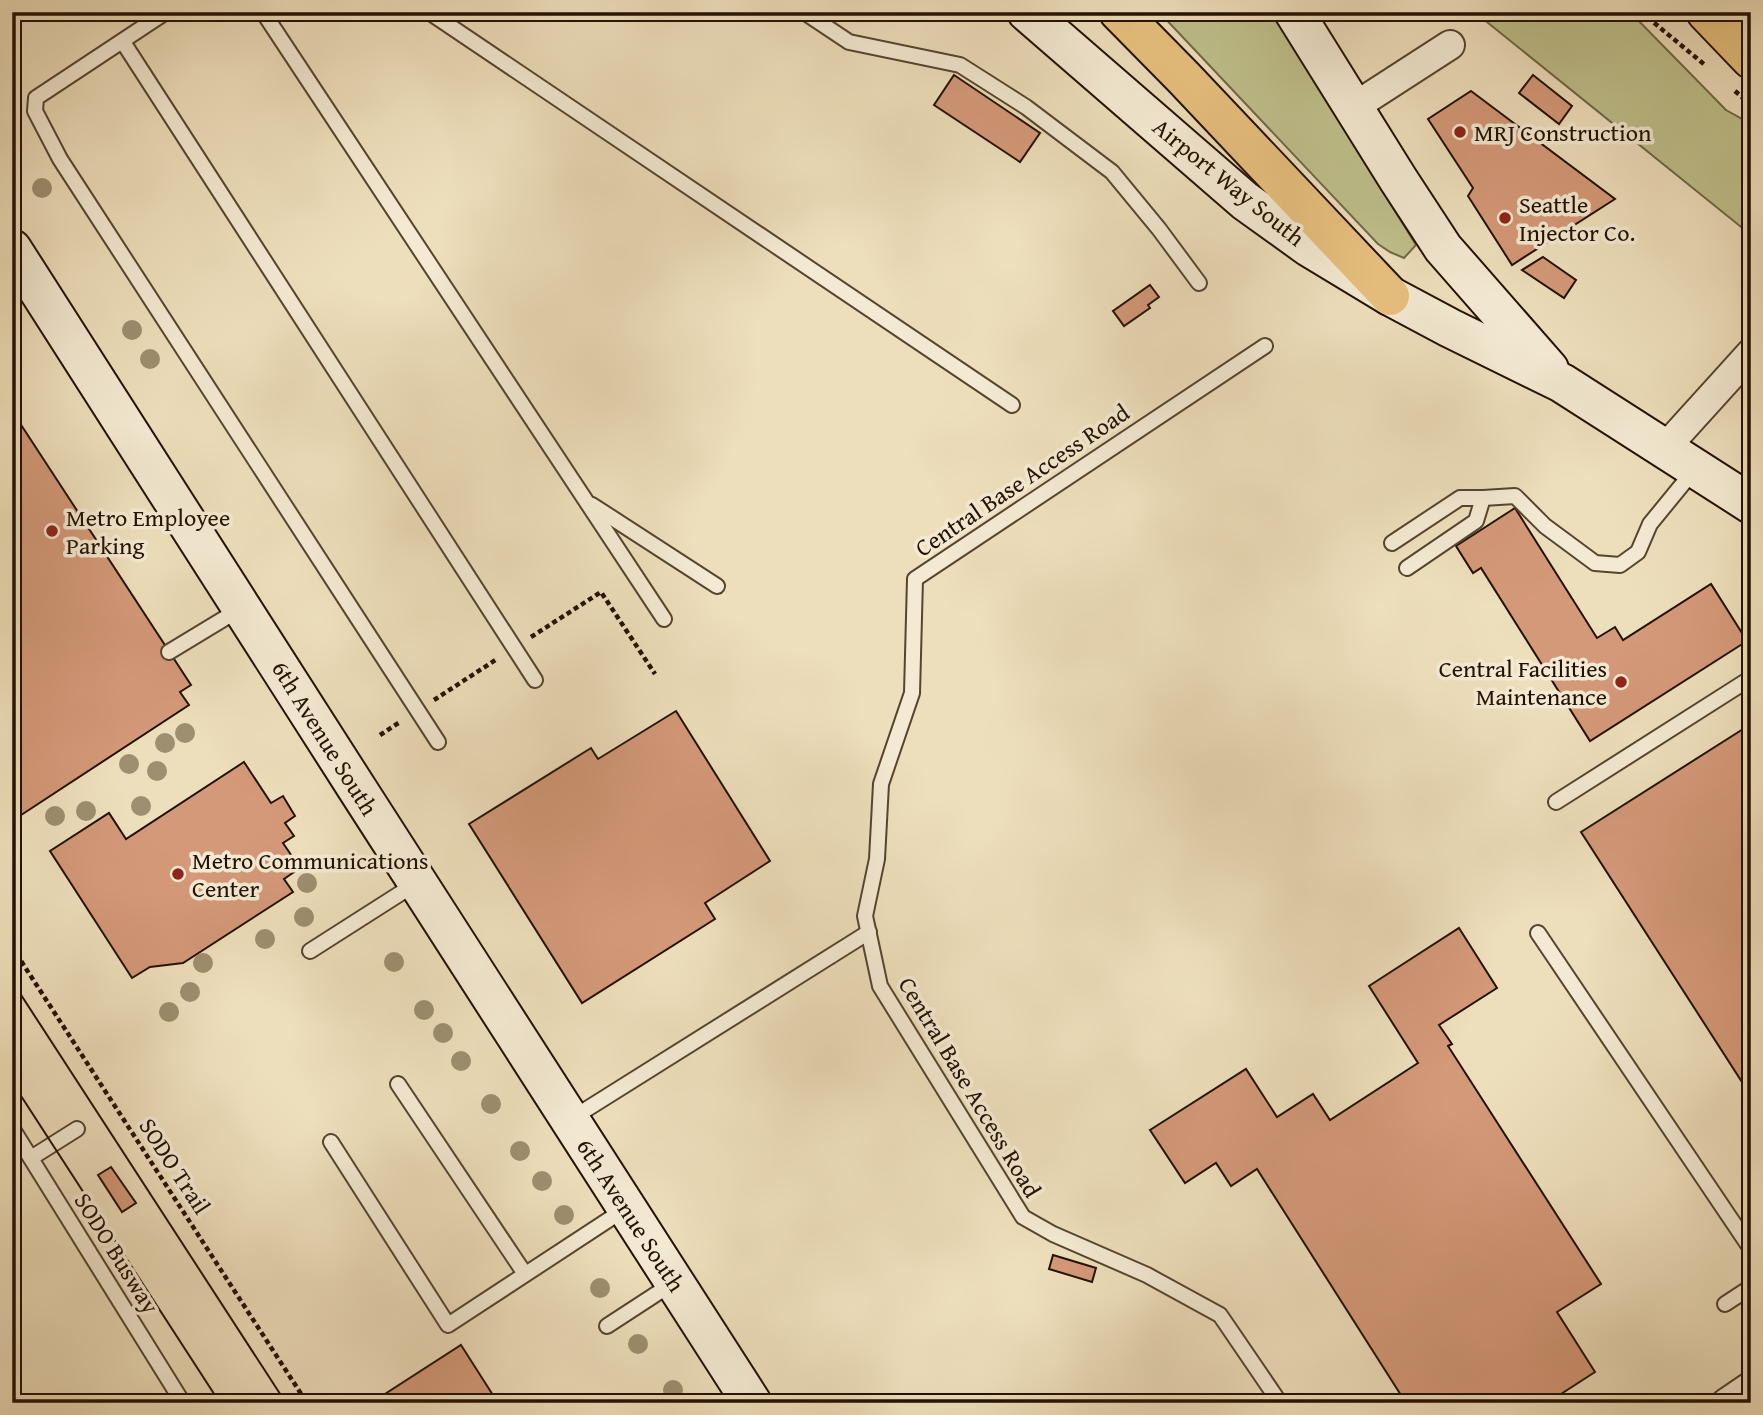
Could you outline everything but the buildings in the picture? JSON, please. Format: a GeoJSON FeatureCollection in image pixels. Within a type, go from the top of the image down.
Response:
{"type":"FeatureCollection","features":[{"type":"Feature","properties":{"kind":"highway"},"geometry":{"type":"LineString","coordinates":[[1119,12],[1390,296]]}},
{"type":"Feature","properties":{"kind":"highway"},"geometry":{"type":"LineString","coordinates":[[1706,12],[1742,74]]}},
{"type":"Feature","properties":{"kind":"street","name":"Airport Way South"},"geometry":{"type":"LineString","coordinates":[[1027,12],[1245,201],[1309,247],[1390,296],[1562,383],[1751,504]]}},
{"type":"Feature","properties":{"kind":"street","name":"Airport Way South"},"geometry":{"type":"LineString","coordinates":[[1294,12],[1443,248],[1562,383]]}},
{"type":"Feature","properties":{"kind":"street"},"geometry":{"type":"LineString","coordinates":[[1354,107],[1450,45]]}},
{"type":"Feature","properties":{"kind":"street","name":"6th Avenue South"},"geometry":{"type":"LineString","coordinates":[[21,270],[242,607],[416,883],[752,1403]]}},
{"type":"Feature","properties":{"kind":"street"},"geometry":{"type":"LineString","coordinates":[[1680,458],[1751,353]]}},
{"type":"Feature","properties":{"kind":"street"},"geometry":{"type":"LineString","coordinates":[[1726,1403],[1751,1386]]}},
{"type":"Feature","properties":{"kind":"lane"},"geometry":{"type":"LineString","coordinates":[[166,12],[36,99],[35,111],[60,159],[438,742]]}},
{"type":"Feature","properties":{"kind":"lane"},"geometry":{"type":"LineString","coordinates":[[263,12],[664,619]]}},
{"type":"Feature","properties":{"kind":"lane"},"geometry":{"type":"LineString","coordinates":[[429,12],[1012,405]]}},
{"type":"Feature","properties":{"kind":"lane"},"geometry":{"type":"LineString","coordinates":[[804,12],[849,42],[960,65],[1026,107],[1112,172],[1159,229],[1199,284]]}},
{"type":"Feature","properties":{"kind":"lane"},"geometry":{"type":"LineString","coordinates":[[122,42],[535,680]]}},
{"type":"Feature","properties":{"kind":"lane","name":"Central Base Access Road"},"geometry":{"type":"LineString","coordinates":[[1265,346],[915,579],[912,693],[881,784],[877,859],[865,916],[880,986],[1023,1217],[1053,1234],[1147,1275],[1220,1315],[1280,1403]]}},
{"type":"Feature","properties":{"kind":"lane"},"geometry":{"type":"LineString","coordinates":[[1392,543],[1460,498],[1515,496],[1545,526],[1595,563],[1620,565],[1638,552],[1680,458]]}},
{"type":"Feature","properties":{"kind":"lane"},"geometry":{"type":"LineString","coordinates":[[1407,568],[1476,521],[1483,498]]}},
{"type":"Feature","properties":{"kind":"lane"},"geometry":{"type":"LineString","coordinates":[[585,500],[717,586]]}},
{"type":"Feature","properties":{"kind":"lane"},"geometry":{"type":"LineString","coordinates":[[169,652],[242,607]]}},
{"type":"Feature","properties":{"kind":"lane"},"geometry":{"type":"LineString","coordinates":[[1556,802],[1751,678]]}},
{"type":"Feature","properties":{"kind":"lane"},"geometry":{"type":"LineString","coordinates":[[310,951],[416,883]]}},
{"type":"Feature","properties":{"kind":"lane"},"geometry":{"type":"LineString","coordinates":[[569,1120],[869,932]]}},
{"type":"Feature","properties":{"kind":"lane"},"geometry":{"type":"LineString","coordinates":[[1538,933],[1751,1249]]}},
{"type":"Feature","properties":{"kind":"lane"},"geometry":{"type":"LineString","coordinates":[[398,1084],[525,1275]]}},
{"type":"Feature","properties":{"kind":"lane","name":"SODO Busway"},"geometry":{"type":"LineString","coordinates":[[12,1128],[183,1403]]}},
{"type":"Feature","properties":{"kind":"lane"},"geometry":{"type":"LineString","coordinates":[[31,1158],[77,1129]]}},
{"type":"Feature","properties":{"kind":"lane"},"geometry":{"type":"LineString","coordinates":[[331,1142],[448,1325],[626,1208]]}},
{"type":"Feature","properties":{"kind":"lane"},"geometry":{"type":"LineString","coordinates":[[607,1326],[674,1283]]}},
{"type":"Feature","properties":{"kind":"lane"},"geometry":{"type":"LineString","coordinates":[[1725,1304],[1751,1287]]}},
{"type":"Feature","properties":{"kind":"path"},"geometry":{"type":"LineString","coordinates":[[1641,12],[1707,67]]}},
{"type":"Feature","properties":{"kind":"path"},"geometry":{"type":"LineString","coordinates":[[1742,74],[1751,106]]}},
{"type":"Feature","properties":{"kind":"path","name":"SODO Trail"},"geometry":{"type":"LineString","coordinates":[[12,947],[307,1403]]}},
{"type":"Feature","properties":{"kind":"green space"},"geometry":{"type":"Polygon","coordinates":[[[1159,12],[1272,12],[1416,245],[1404,258],[1378,244],[1159,12]]]}},
{"type":"Feature","properties":{"kind":"green space"},"geometry":{"type":"Polygon","coordinates":[[[1477,12],[1630,12],[1726,110],[1751,124],[1751,235],[1482,18],[1477,12]]]}},
{"type":"Feature","properties":{"kind":"tram line"},"geometry":{"type":"LineString","coordinates":[[12,981],[286,1403]]}},
{"type":"Feature","properties":{"kind":"tram line"},"geometry":{"type":"LineString","coordinates":[[12,1082],[220,1403]]}},
{"type":"Feature","properties":{"kind":"place","name":"MRJ Construction"},"geometry":{"type":"Point","coordinates":[1460,132]}},
{"type":"Feature","properties":{"kind":"place","name":"Seattle Injector Co."},"geometry":{"type":"Point","coordinates":[1505,218]}},
{"type":"Feature","properties":{"kind":"place","name":"Metro Employee Parking"},"geometry":{"type":"Point","coordinates":[52,531]}},
{"type":"Feature","properties":{"kind":"place","name":"Central Facilities Maintenance"},"geometry":{"type":"Point","coordinates":[1621,682]}},
{"type":"Feature","properties":{"kind":"place","name":"Metro Communications Center"},"geometry":{"type":"Point","coordinates":[178,874]}}]}
